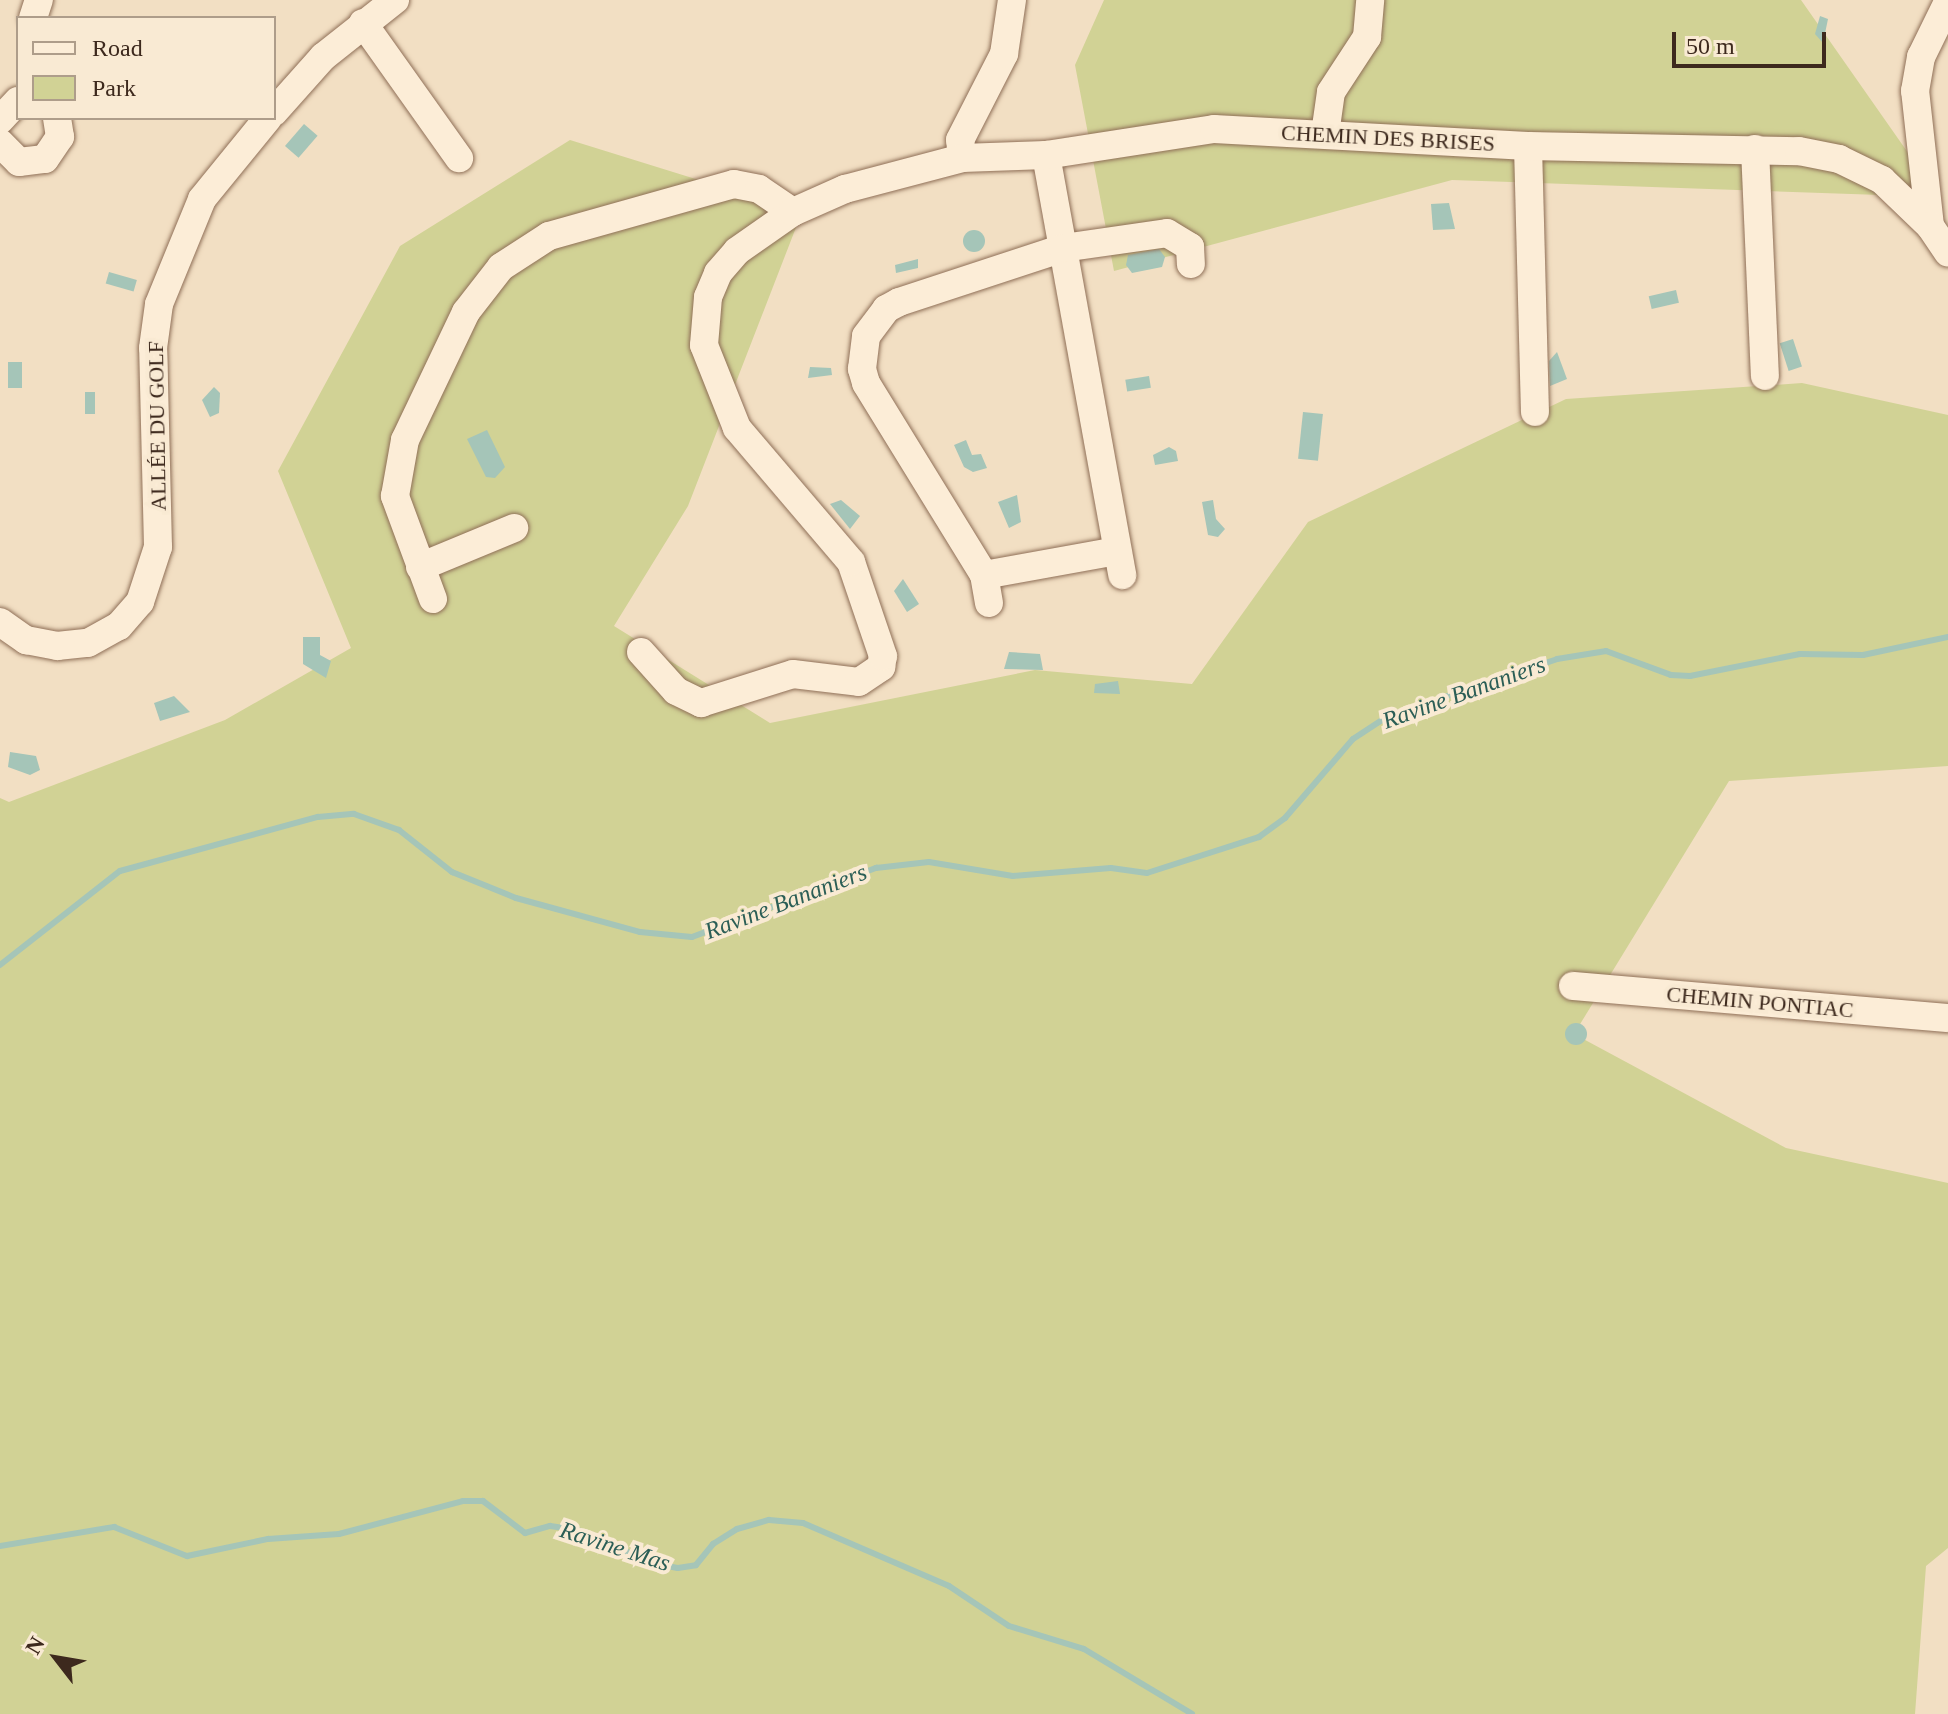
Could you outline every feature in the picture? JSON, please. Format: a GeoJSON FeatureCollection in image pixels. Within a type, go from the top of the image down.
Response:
{"type":"FeatureCollection","features":[{"type":"Feature","properties":{"kind":"street"},"geometry":{"type":"LineString","coordinates":[[276,110],[323,57],[395,0]]}},
{"type":"Feature","properties":{"kind":"street"},"geometry":{"type":"LineString","coordinates":[[962,158],[960,140],[1004,54],[1012,0]]}},
{"type":"Feature","properties":{"kind":"street"},"geometry":{"type":"LineString","coordinates":[[1325,134],[1331,92],[1367,37],[1370,0]]}},
{"type":"Feature","properties":{"kind":"street"},"geometry":{"type":"LineString","coordinates":[[1930,226],[1915,91],[1921,57],[1948,2]]}},
{"type":"Feature","properties":{"kind":"street"},"geometry":{"type":"LineString","coordinates":[[363,23],[459,158]]}},
{"type":"Feature","properties":{"kind":"street"},"geometry":{"type":"LineString","coordinates":[[0,143],[19,162],[45,159],[60,137],[57,120]]}},
{"type":"Feature","properties":{"kind":"street","name":"ALLÉE DU GOLF"},"geometry":{"type":"LineString","coordinates":[[0,622],[26,640],[57,646],[88,643],[119,626],[140,602],[158,547],[153,348],[159,304],[202,199],[266,120]]}},
{"type":"Feature","properties":{"kind":"street","name":"CHEMIN DES BRISES"},"geometry":{"type":"LineString","coordinates":[[641,652],[676,691],[701,703],[793,674],[859,682],[881,667],[883,656],[851,562],[737,428],[704,345],[708,297],[718,273],[737,251],[793,212],[845,189],[962,158],[1046,155],[1214,129],[1528,146],[1755,149],[1820,153],[1858,166],[1882,180],[1930,226],[1948,253]]}},
{"type":"Feature","properties":{"kind":"street"},"geometry":{"type":"LineString","coordinates":[[1528,146],[1535,412]]}},
{"type":"Feature","properties":{"kind":"street"},"geometry":{"type":"LineString","coordinates":[[1755,149],[1765,376]]}},
{"type":"Feature","properties":{"kind":"street"},"geometry":{"type":"LineString","coordinates":[[984,575],[1120,563],[1046,155]]}},
{"type":"Feature","properties":{"kind":"street"},"geometry":{"type":"LineString","coordinates":[[433,599],[395,496],[405,440],[466,312],[501,267],[549,236],[734,184],[759,189],[793,212]]}},
{"type":"Feature","properties":{"kind":"street"},"geometry":{"type":"LineString","coordinates":[[989,603],[984,575],[872,395],[862,369],[866,336],[886,309],[899,302],[1063,248],[1167,233],[1190,247],[1191,264]]}},
{"type":"Feature","properties":{"kind":"street"},"geometry":{"type":"LineString","coordinates":[[420,567],[514,528]]}},
{"type":"Feature","properties":{"kind":"street","name":"CHEMIN PONTIAC"},"geometry":{"type":"LineString","coordinates":[[1573,986],[1948,1018]]}},
{"type":"Feature","properties":{"kind":"green space"},"geometry":{"type":"Polygon","coordinates":[[[1104,0],[1801,0],[1939,197],[1452,180],[1114,271],[1075,65],[1104,0]]]}},
{"type":"Feature","properties":{"kind":"green space"},"geometry":{"type":"Polygon","coordinates":[[[570,140],[802,212],[688,506],[614,626],[770,723],[1035,670],[1192,684],[1308,522],[1566,399],[1802,383],[1948,415],[1948,766],[1729,781],[1574,1034],[1786,1148],[1948,1183],[1948,1548],[1926,1566],[1915,1714],[0,1714],[0,798],[9,802],[225,720],[351,648],[278,471],[400,246],[570,140]]]}},
{"type":"Feature","properties":{"kind":"shaded area"},"geometry":{"type":"Polygon","coordinates":[[[1820,16],[1828,19],[1823,43],[1815,34],[1820,16]]]}},
{"type":"Feature","properties":{"kind":"shaded area"},"geometry":{"type":"Polygon","coordinates":[[[304,124],[318,136],[299,158],[285,146],[304,124]]]}},
{"type":"Feature","properties":{"kind":"shaded area"},"geometry":{"type":"Polygon","coordinates":[[[1449,203],[1455,229],[1433,230],[1431,204],[1449,203]]]}},
{"type":"Feature","properties":{"kind":"shaded area"},"geometry":{"type":"Polygon","coordinates":[[[970,230],[978,230],[985,241],[978,252],[970,252],[963,245],[963,237],[970,230]]]}},
{"type":"Feature","properties":{"kind":"shaded area"},"geometry":{"type":"Polygon","coordinates":[[[1159,249],[1165,257],[1162,267],[1132,273],[1126,265],[1128,255],[1159,249]]]}},
{"type":"Feature","properties":{"kind":"shaded area"},"geometry":{"type":"Polygon","coordinates":[[[918,259],[918,268],[896,273],[895,265],[918,259]]]}},
{"type":"Feature","properties":{"kind":"shaded area"},"geometry":{"type":"Polygon","coordinates":[[[109,272],[137,280],[134,292],[106,284],[109,272]]]}},
{"type":"Feature","properties":{"kind":"shaded area"},"geometry":{"type":"Polygon","coordinates":[[[1676,290],[1679,303],[1652,309],[1649,296],[1676,290]]]}},
{"type":"Feature","properties":{"kind":"shaded area"},"geometry":{"type":"Polygon","coordinates":[[[1793,339],[1802,367],[1789,371],[1780,343],[1793,339]]]}},
{"type":"Feature","properties":{"kind":"shaded area"},"geometry":{"type":"Polygon","coordinates":[[[1557,352],[1567,379],[1550,386],[1549,361],[1557,352]]]}},
{"type":"Feature","properties":{"kind":"shaded area"},"geometry":{"type":"Polygon","coordinates":[[[8,362],[22,362],[22,388],[8,388],[8,362]]]}},
{"type":"Feature","properties":{"kind":"shaded area"},"geometry":{"type":"Polygon","coordinates":[[[810,367],[831,368],[832,375],[808,378],[810,367]]]}},
{"type":"Feature","properties":{"kind":"shaded area"},"geometry":{"type":"Polygon","coordinates":[[[1149,376],[1151,388],[1127,392],[1125,380],[1149,376]]]}},
{"type":"Feature","properties":{"kind":"shaded area"},"geometry":{"type":"Polygon","coordinates":[[[214,387],[220,393],[219,413],[210,417],[202,400],[214,387]]]}},
{"type":"Feature","properties":{"kind":"shaded area"},"geometry":{"type":"Polygon","coordinates":[[[85,392],[95,392],[95,414],[85,414],[85,392]]]}},
{"type":"Feature","properties":{"kind":"shaded area"},"geometry":{"type":"Polygon","coordinates":[[[1303,412],[1323,414],[1318,461],[1298,459],[1303,412]]]}},
{"type":"Feature","properties":{"kind":"shaded area"},"geometry":{"type":"Polygon","coordinates":[[[487,430],[505,467],[495,478],[486,477],[467,439],[487,430]]]}},
{"type":"Feature","properties":{"kind":"shaded area"},"geometry":{"type":"Polygon","coordinates":[[[966,440],[972,455],[981,454],[987,468],[973,472],[964,467],[954,445],[966,440]]]}},
{"type":"Feature","properties":{"kind":"shaded area"},"geometry":{"type":"Polygon","coordinates":[[[1169,447],[1176,451],[1178,461],[1155,465],[1153,455],[1169,447]]]}},
{"type":"Feature","properties":{"kind":"shaded area"},"geometry":{"type":"Polygon","coordinates":[[[1017,495],[1021,522],[1009,528],[998,502],[1017,495]]]}},
{"type":"Feature","properties":{"kind":"shaded area"},"geometry":{"type":"Polygon","coordinates":[[[841,500],[860,516],[850,529],[830,504],[841,500]]]}},
{"type":"Feature","properties":{"kind":"shaded area"},"geometry":{"type":"Polygon","coordinates":[[[1213,500],[1216,519],[1225,529],[1218,537],[1208,535],[1202,502],[1213,500]]]}},
{"type":"Feature","properties":{"kind":"shaded area"},"geometry":{"type":"Polygon","coordinates":[[[903,579],[919,604],[907,612],[894,591],[903,579]]]}},
{"type":"Feature","properties":{"kind":"shaded area"},"geometry":{"type":"Polygon","coordinates":[[[303,637],[320,637],[320,655],[331,661],[326,678],[303,664],[303,637]]]}},
{"type":"Feature","properties":{"kind":"shaded area"},"geometry":{"type":"Polygon","coordinates":[[[1009,652],[1040,654],[1043,670],[1004,669],[1009,652]]]}},
{"type":"Feature","properties":{"kind":"shaded area"},"geometry":{"type":"Polygon","coordinates":[[[1118,681],[1120,694],[1094,693],[1095,684],[1118,681]]]}},
{"type":"Feature","properties":{"kind":"shaded area"},"geometry":{"type":"Polygon","coordinates":[[[174,696],[190,712],[160,721],[154,703],[174,696]]]}},
{"type":"Feature","properties":{"kind":"shaded area"},"geometry":{"type":"Polygon","coordinates":[[[10,752],[36,756],[40,770],[30,775],[8,767],[10,752]]]}},
{"type":"Feature","properties":{"kind":"shaded area"},"geometry":{"type":"Polygon","coordinates":[[[1576,1023],[1584,1026],[1587,1034],[1584,1042],[1576,1045],[1568,1042],[1565,1034],[1568,1026],[1576,1023]]]}},
{"type":"Feature","properties":{"kind":"waterway","name":"Ravine Bananiers"},"geometry":{"type":"LineString","coordinates":[[0,965],[120,871],[318,817],[354,814],[399,830],[452,872],[516,898],[640,932],[692,937],[876,868],[929,862],[1013,876],[1111,868],[1147,873],[1259,837],[1285,818],[1353,739],[1388,716],[1557,659],[1606,651],[1671,675],[1690,676],[1800,654],[1863,655],[1948,637]]}},
{"type":"Feature","properties":{"kind":"waterway","name":"Ravine Mas"},"geometry":{"type":"LineString","coordinates":[[0,1546],[114,1527],[187,1556],[268,1539],[339,1534],[463,1501],[483,1501],[525,1533],[550,1526],[578,1530],[652,1563],[678,1568],[696,1565],[713,1544],[737,1529],[769,1520],[803,1523],[949,1586],[1009,1626],[1084,1649],[1192,1714]]}}]}
